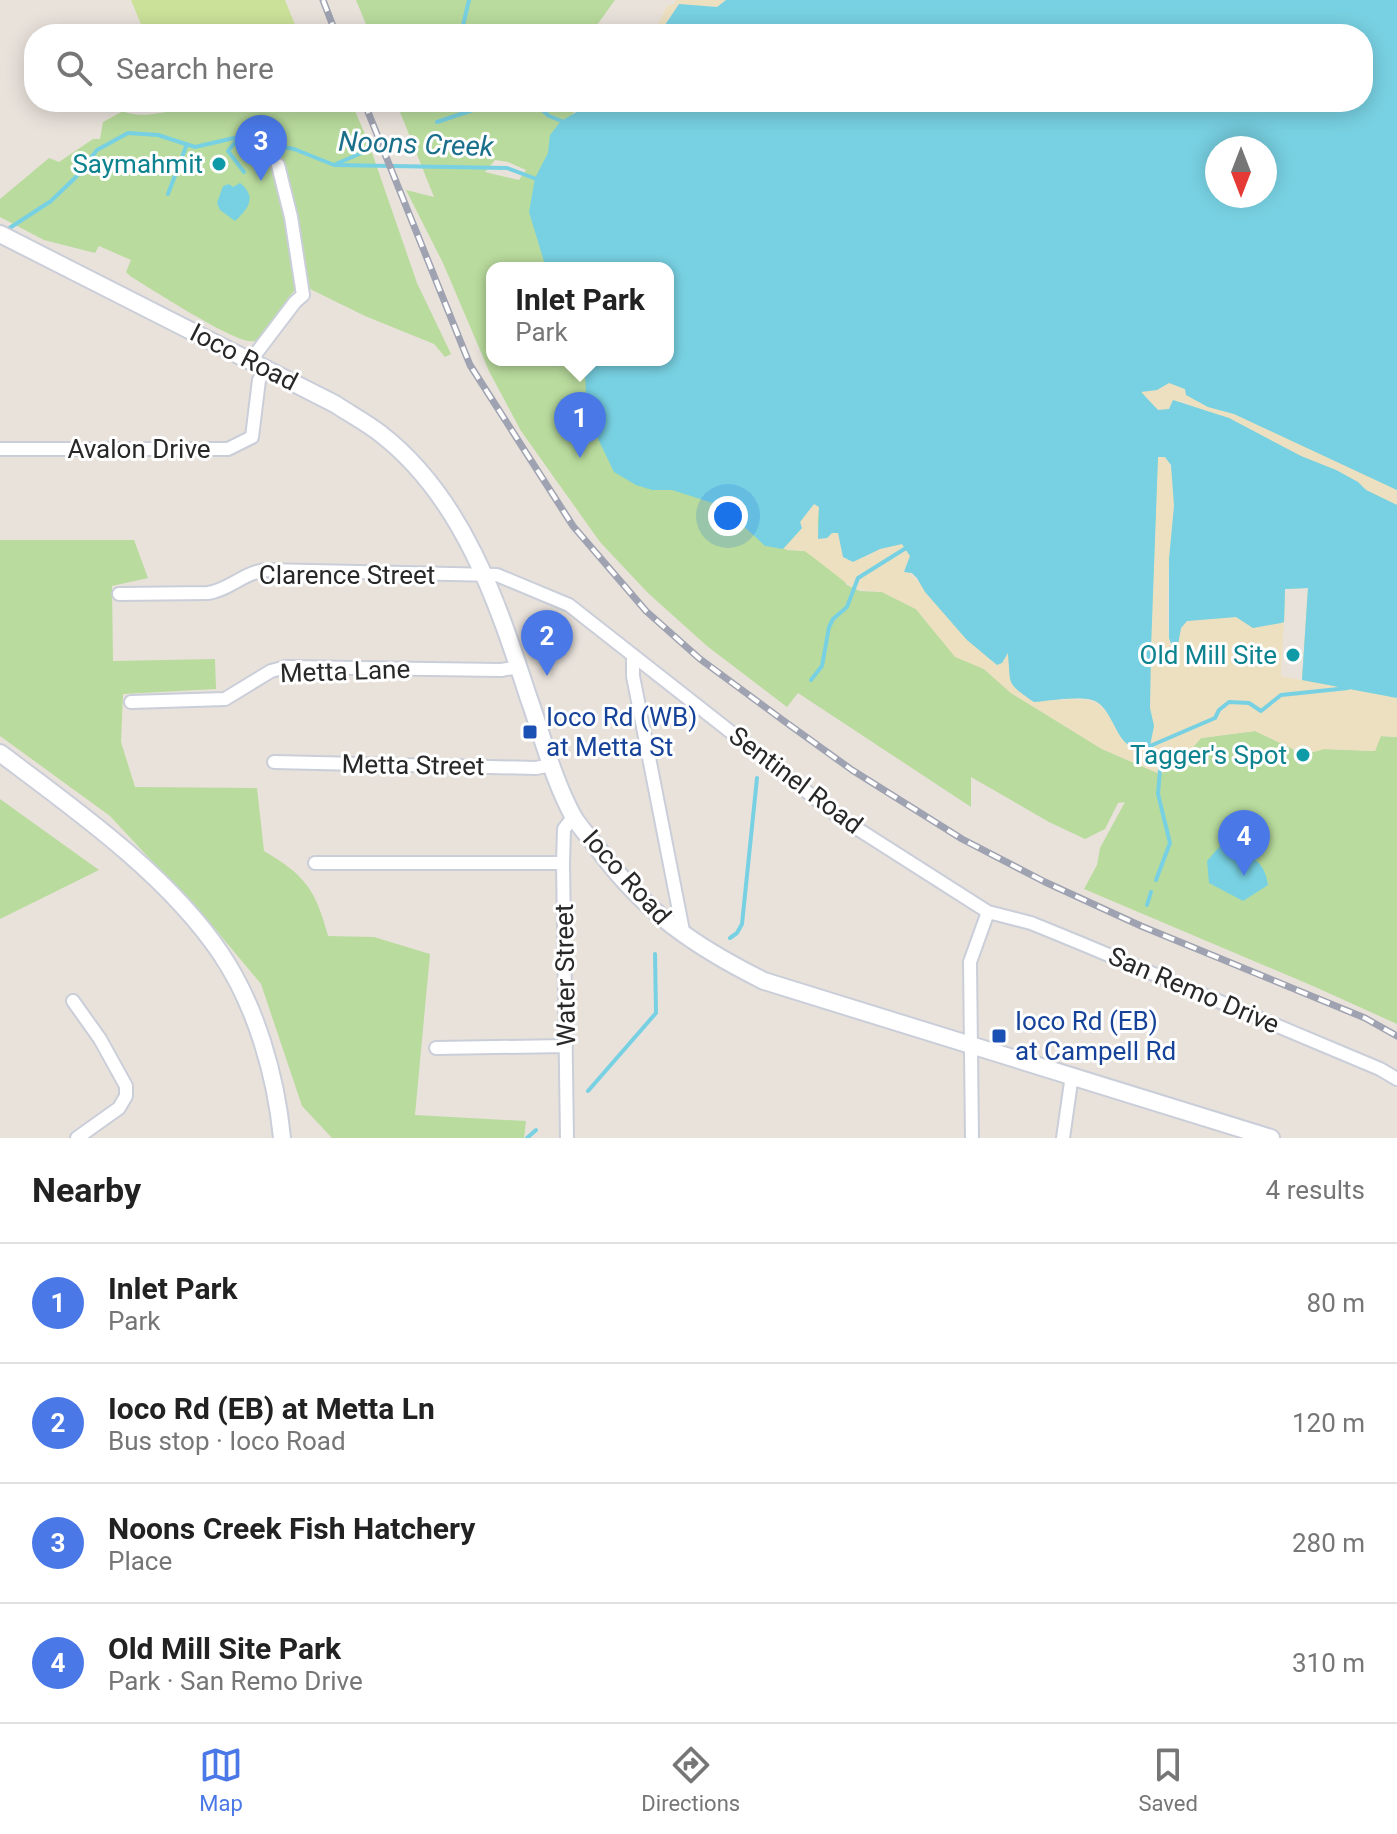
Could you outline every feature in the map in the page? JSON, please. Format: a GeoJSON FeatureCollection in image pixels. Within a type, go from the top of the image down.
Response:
{"type":"FeatureCollection","features":[{"type":"Feature","properties":{"kind":"main road","name":"Ioco Road"},"geometry":{"type":"LineString","coordinates":[[0,234],[335,404],[382,435],[415,467],[444,504],[485,575],[551,765],[574,816],[610,865],[684,936],[764,981],[1271,1138]]}},
{"type":"Feature","properties":{"kind":"main road"},"geometry":{"type":"LineString","coordinates":[[0,753],[121,847],[182,906],[222,954],[249,1007],[272,1076],[282,1138]]}},
{"type":"Feature","properties":{"kind":"street"},"geometry":{"type":"LineString","coordinates":[[258,364],[295,302],[303,295],[291,217],[278,165]]}},
{"type":"Feature","properties":{"kind":"street","name":"Avalon Drive"},"geometry":{"type":"LineString","coordinates":[[0,449],[228,449],[252,437],[258,364]]}},
{"type":"Feature","properties":{"kind":"street","name":"Clarence Street"},"geometry":{"type":"LineString","coordinates":[[119,594],[208,593],[220,591],[245,575],[265,570],[485,575]]}},
{"type":"Feature","properties":{"kind":"street","name":"Sentinel Road"},"geometry":{"type":"LineString","coordinates":[[485,575],[497,575],[569,605],[839,817],[988,912]]}},
{"type":"Feature","properties":{"kind":"street"},"geometry":{"type":"LineString","coordinates":[[633,655],[633,676],[684,936]]}},
{"type":"Feature","properties":{"kind":"street","name":"Metta Lane"},"geometry":{"type":"LineString","coordinates":[[131,702],[225,699],[271,671],[286,667],[501,670],[519,667]]}},
{"type":"Feature","properties":{"kind":"street","name":"Metta Street"},"geometry":{"type":"LineString","coordinates":[[274,762],[536,768],[551,765]]}},
{"type":"Feature","properties":{"kind":"street","name":"Water Street"},"geometry":{"type":"LineString","coordinates":[[567,1138],[563,863],[564,829],[574,816]]}},
{"type":"Feature","properties":{"kind":"street"},"geometry":{"type":"LineString","coordinates":[[315,863],[563,863]]}},
{"type":"Feature","properties":{"kind":"street"},"geometry":{"type":"LineString","coordinates":[[972,1138],[970,962],[988,912]]}},
{"type":"Feature","properties":{"kind":"street","name":"San Remo Drive"},"geometry":{"type":"LineString","coordinates":[[988,912],[1031,923],[1164,977],[1397,1079]]}},
{"type":"Feature","properties":{"kind":"street"},"geometry":{"type":"LineString","coordinates":[[73,1001],[100,1039],[126,1086],[125,1111],[77,1138]]}},
{"type":"Feature","properties":{"kind":"street"},"geometry":{"type":"LineString","coordinates":[[436,1048],[566,1046]]}},
{"type":"Feature","properties":{"kind":"street"},"geometry":{"type":"LineString","coordinates":[[1063,1138],[1072,1075]]}},
{"type":"Feature","properties":{"kind":"green space"},"geometry":{"type":"Polygon","coordinates":[[[131,0],[285,0],[295,24],[141,24],[131,0]]]}},
{"type":"Feature","properties":{"kind":"green space"},"geometry":{"type":"Polygon","coordinates":[[[356,0],[615,0],[598,24],[366,24],[356,0]]]}},
{"type":"Feature","properties":{"kind":"green space"},"geometry":{"type":"Polygon","coordinates":[[[121,112],[139,115],[355,112],[417,283],[451,354],[445,357],[434,344],[365,316],[304,286],[293,292],[256,340],[239,338],[190,313],[130,276],[126,272],[131,260],[99,246],[95,253],[44,240],[0,217],[0,199],[49,158],[59,162],[93,139],[100,139],[103,122],[121,112]]]}},
{"type":"Feature","properties":{"kind":"green space"},"geometry":{"type":"Polygon","coordinates":[[[400,112],[575,112],[558,199],[569,262],[486,262],[486,364],[443,263],[406,190],[434,197],[400,112]],[[495,160],[485,172],[519,180],[526,170],[495,160]]]}},
{"type":"Feature","properties":{"kind":"green space"},"geometry":{"type":"Polygon","coordinates":[[[583,112],[1039,112],[1051,135],[1108,211],[943,136],[881,150],[785,150],[722,118],[656,137],[612,131],[584,143],[581,235],[588,262],[579,262],[568,199],[583,112]]]}},
{"type":"Feature","properties":{"kind":"green space"},"geometry":{"type":"Polygon","coordinates":[[[1093,296],[1120,306],[1162,306],[1178,323],[1141,338],[1107,359],[1110,385],[1133,406],[1143,425],[1144,443],[1137,459],[1124,474],[1106,487],[1062,509],[1009,485],[988,489],[984,524],[965,529],[953,515],[936,522],[948,522],[966,538],[985,532],[1004,496],[1033,506],[1051,520],[1070,518],[1087,505],[1132,481],[1137,520],[1131,533],[1106,568],[1085,576],[1110,570],[1140,529],[1143,479],[1156,446],[1157,433],[1150,418],[1121,384],[1114,370],[1127,359],[1156,345],[1183,336],[1201,371],[1218,391],[1268,405],[1305,423],[1397,456],[1397,490],[1234,414],[1208,407],[1186,395],[1185,389],[1169,383],[1157,390],[1141,391],[1158,410],[1169,409],[1173,400],[1229,418],[1301,456],[1336,470],[1366,490],[1397,505],[1397,698],[1302,680],[1308,588],[1285,589],[1284,622],[1253,628],[1236,617],[1187,621],[1181,628],[1176,656],[1169,638],[1169,559],[1174,506],[1171,465],[1165,457],[1158,457],[1150,708],[1154,726],[1150,746],[1139,748],[1124,741],[1097,702],[1075,698],[1034,702],[1018,691],[1009,678],[1008,653],[997,665],[967,640],[912,573],[904,572],[910,556],[902,544],[880,549],[853,562],[843,557],[838,533],[818,539],[817,504],[803,516],[802,525],[623,438],[586,390],[587,398],[620,444],[799,531],[800,534],[786,550],[805,551],[810,555],[816,551],[827,557],[847,585],[860,591],[882,592],[916,609],[939,637],[1011,693],[1102,749],[1160,774],[1181,761],[1201,738],[1255,731],[1293,749],[1296,761],[1311,757],[1310,753],[1323,749],[1375,751],[1380,736],[1397,737],[1397,1024],[1084,889],[1097,865],[1100,848],[1125,802],[1118,803],[1105,829],[1085,839],[971,777],[971,807],[798,693],[787,707],[707,646],[648,593],[600,542],[521,431],[487,366],[584,366],[585,369],[585,366],[646,366],[691,383],[754,377],[788,386],[849,357],[901,313],[973,298],[1093,296]]]}},
{"type":"Feature","properties":{"kind":"green space"},"geometry":{"type":"Polygon","coordinates":[[[0,540],[134,540],[148,578],[112,586],[113,661],[215,659],[216,689],[123,694],[121,742],[135,787],[257,788],[264,851],[290,868],[307,885],[319,907],[328,936],[374,937],[430,954],[415,1115],[526,1121],[524,1138],[332,1138],[302,1106],[261,984],[216,930],[110,816],[0,736],[0,540]]]}},
{"type":"Feature","properties":{"kind":"green space"},"geometry":{"type":"Polygon","coordinates":[[[0,799],[99,870],[0,919],[0,799]]]}},
{"type":"Feature","properties":{"kind":"sand"},"geometry":{"type":"Polygon","coordinates":[[[676,0],[726,0],[717,7],[679,5],[666,24],[658,24],[667,6],[676,0]]]}},
{"type":"Feature","properties":{"kind":"sand"},"geometry":{"type":"Polygon","coordinates":[[[1164,380],[1185,390],[1186,395],[1208,407],[1234,414],[1397,490],[1397,505],[1366,490],[1336,470],[1301,456],[1229,418],[1182,401],[1165,411],[1153,407],[1141,391],[1157,390],[1164,380]]]}},
{"type":"Feature","properties":{"kind":"sand"},"geometry":{"type":"Polygon","coordinates":[[[1158,457],[1165,457],[1170,467],[1174,493],[1168,594],[1170,646],[1178,644],[1181,628],[1187,621],[1237,617],[1253,628],[1284,622],[1281,676],[1397,698],[1397,737],[1381,736],[1375,751],[1324,749],[1310,753],[1309,746],[1293,749],[1255,731],[1201,738],[1181,761],[1160,774],[1102,749],[1011,693],[984,669],[955,657],[916,609],[882,592],[854,589],[805,551],[783,549],[802,528],[800,522],[814,504],[819,507],[817,530],[838,533],[867,557],[879,549],[902,544],[910,556],[904,570],[918,581],[965,638],[989,660],[1008,652],[1008,662],[1039,702],[1089,700],[1096,703],[1106,712],[1122,740],[1154,726],[1150,708],[1158,457]]]}},
{"type":"Feature","properties":{"kind":"water"},"geometry":{"type":"Polygon","coordinates":[[[726,0],[1397,0],[1397,490],[1234,414],[1208,407],[1186,395],[1185,389],[1169,383],[1157,390],[1141,392],[1158,410],[1169,409],[1173,400],[1229,418],[1301,456],[1336,470],[1366,490],[1397,505],[1397,698],[1302,680],[1308,588],[1285,589],[1284,622],[1281,623],[1253,628],[1236,617],[1187,621],[1181,628],[1176,656],[1169,638],[1169,559],[1174,506],[1171,465],[1165,457],[1158,457],[1150,708],[1154,726],[1150,746],[1139,748],[1124,741],[1097,702],[1075,698],[1034,702],[1018,691],[1011,682],[1008,653],[997,665],[967,640],[912,573],[904,572],[910,556],[902,544],[880,549],[853,562],[843,557],[838,533],[818,539],[819,507],[814,504],[800,522],[802,528],[783,549],[765,546],[722,506],[672,490],[652,490],[636,485],[614,472],[587,416],[583,366],[674,366],[674,262],[544,262],[529,212],[535,178],[548,153],[550,135],[561,121],[577,112],[1373,112],[1373,24],[666,24],[679,4],[717,7],[726,0]]]}},
{"type":"Feature","properties":{"kind":"water"},"geometry":{"type":"Polygon","coordinates":[[[240,183],[250,198],[244,212],[235,221],[220,210],[217,203],[223,186],[229,184],[233,187],[240,183]]]}},
{"type":"Feature","properties":{"kind":"water"},"geometry":{"type":"Polygon","coordinates":[[[1220,846],[1258,862],[1268,885],[1243,901],[1209,883],[1207,861],[1220,846]]]}},
{"type":"Feature","properties":{"kind":"waterway"},"geometry":{"type":"LineString","coordinates":[[463,24],[469,0]]}},
{"type":"Feature","properties":{"kind":"waterway"},"geometry":{"type":"LineString","coordinates":[[437,122],[467,112]]}},
{"type":"Feature","properties":{"kind":"waterway"},"geometry":{"type":"LineString","coordinates":[[544,112],[564,122]]}},
{"type":"Feature","properties":{"kind":"waterway","name":"Noons Creek"},"geometry":{"type":"LineString","coordinates":[[5,231],[51,201],[76,177],[97,150],[128,133],[158,135],[195,147],[234,138],[294,149],[334,165],[507,168],[539,180]]}},
{"type":"Feature","properties":{"kind":"waterway"},"geometry":{"type":"LineString","coordinates":[[237,140],[228,151],[244,172]]}},
{"type":"Feature","properties":{"kind":"waterway"},"geometry":{"type":"LineString","coordinates":[[168,194],[187,144]]}},
{"type":"Feature","properties":{"kind":"waterway"},"geometry":{"type":"LineString","coordinates":[[336,164],[366,151]]}},
{"type":"Feature","properties":{"kind":"waterway"},"geometry":{"type":"LineString","coordinates":[[811,680],[822,666],[829,627],[847,607],[858,578],[906,548]]}},
{"type":"Feature","properties":{"kind":"waterway"},"geometry":{"type":"LineString","coordinates":[[1156,880],[1170,843],[1158,794],[1158,758],[1150,746],[1215,718],[1229,702],[1249,703],[1261,711],[1281,695],[1348,688]]}},
{"type":"Feature","properties":{"kind":"waterway"},"geometry":{"type":"LineString","coordinates":[[730,938],[742,924],[757,778]]}},
{"type":"Feature","properties":{"kind":"waterway"},"geometry":{"type":"LineString","coordinates":[[1147,905],[1151,892]]}},
{"type":"Feature","properties":{"kind":"waterway"},"geometry":{"type":"LineString","coordinates":[[588,1091],[656,1013],[655,954]]}},
{"type":"Feature","properties":{"kind":"waterway"},"geometry":{"type":"LineString","coordinates":[[527,1138],[536,1130]]}},
{"type":"Feature","properties":{"kind":"railway"},"geometry":{"type":"LineString","coordinates":[[323,0],[332,24]]}},
{"type":"Feature","properties":{"kind":"railway"},"geometry":{"type":"LineString","coordinates":[[368,112],[470,365],[573,526],[646,611],[700,659],[784,721],[852,770],[962,839],[1141,926],[1365,1018],[1397,1036]]}},
{"type":"Feature","properties":{"kind":"place","name":"Saymahmit"},"geometry":{"type":"Point","coordinates":[219,164]}},
{"type":"Feature","properties":{"kind":"place","name":"Noons Creek Fish Hatchery"},"geometry":{"type":"Point","coordinates":[261,181]}},
{"type":"Feature","properties":{"kind":"place","name":"Inlet Park"},"geometry":{"type":"Point","coordinates":[580,458]}},
{"type":"Feature","properties":{"kind":"place","name":"Old Mill Site"},"geometry":{"type":"Point","coordinates":[1293,655]}},
{"type":"Feature","properties":{"kind":"place","name":"Ioco Rd (EB) at Metta Ln"},"geometry":{"type":"Point","coordinates":[547,676]}},
{"type":"Feature","properties":{"kind":"place","name":"Ioco Rd (WB) at Metta St"},"geometry":{"type":"Point","coordinates":[530,732]}},
{"type":"Feature","properties":{"kind":"place","name":"Tagger's Spot"},"geometry":{"type":"Point","coordinates":[1303,755]}},
{"type":"Feature","properties":{"kind":"place","name":"Old Mill Site Park"},"geometry":{"type":"Point","coordinates":[1244,876]}},
{"type":"Feature","properties":{"kind":"place","name":"Ioco Rd (EB) at Campell Rd"},"geometry":{"type":"Point","coordinates":[999,1036]}}]}
